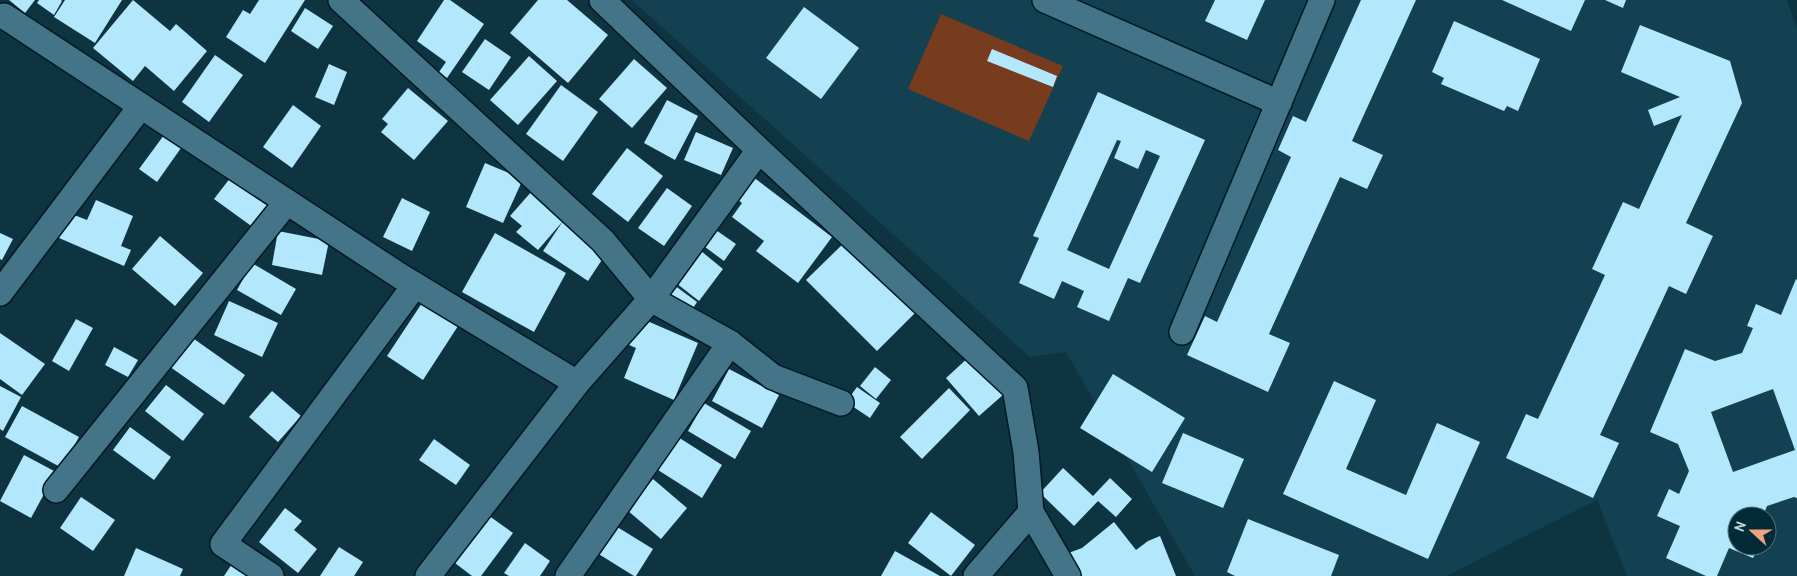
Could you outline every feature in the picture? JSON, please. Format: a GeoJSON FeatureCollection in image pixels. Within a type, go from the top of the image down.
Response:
{"type":"FeatureCollection","features":[{"type":"Feature","properties":{"kind":"street"},"geometry":{"type":"LineString","coordinates":[[341,0],[603,241],[651,299],[730,343],[773,377],[841,404]]}},
{"type":"Feature","properties":{"kind":"street"},"geometry":{"type":"LineString","coordinates":[[602,0],[759,150],[1015,388],[1026,452],[1031,512],[1068,576]]}},
{"type":"Feature","properties":{"kind":"street"},"geometry":{"type":"LineString","coordinates":[[1045,0],[1279,103]]}},
{"type":"Feature","properties":{"kind":"street"},"geometry":{"type":"LineString","coordinates":[[1182,332],[1322,0]]}},
{"type":"Feature","properties":{"kind":"street"},"geometry":{"type":"LineString","coordinates":[[1,16],[415,285],[577,383]]}},
{"type":"Feature","properties":{"kind":"street"},"geometry":{"type":"LineString","coordinates":[[0,293],[141,106]]}},
{"type":"Feature","properties":{"kind":"street"},"geometry":{"type":"LineString","coordinates":[[428,576],[577,383],[651,299],[759,150]]}},
{"type":"Feature","properties":{"kind":"street"},"geometry":{"type":"LineString","coordinates":[[56,490],[287,202]]}},
{"type":"Feature","properties":{"kind":"street"},"geometry":{"type":"LineString","coordinates":[[271,576],[223,544],[415,285]]}},
{"type":"Feature","properties":{"kind":"street"},"geometry":{"type":"LineString","coordinates":[[568,576],[730,343]]}},
{"type":"Feature","properties":{"kind":"street"},"geometry":{"type":"LineString","coordinates":[[976,576],[1031,512]]}},
{"type":"Feature","properties":{"kind":"shaded area"},"geometry":{"type":"Polygon","coordinates":[[[632,0],[1787,0],[1797,29],[1797,576],[1627,576],[1597,500],[1446,576],[1195,576],[1066,352],[1030,357],[632,0]]]}},
{"type":"Feature","properties":{"kind":"shaded area"},"geometry":{"type":"Polygon","coordinates":[[[941,14],[1063,66],[1029,141],[908,89],[941,14]]]}},
{"type":"Feature","properties":{"kind":"building"},"geometry":{"type":"Polygon","coordinates":[[[9,0],[35,0],[25,13],[9,0]]]}},
{"type":"Feature","properties":{"kind":"building"},"geometry":{"type":"Polygon","coordinates":[[[39,0],[62,1],[54,15],[37,3],[39,0]]]}},
{"type":"Feature","properties":{"kind":"building"},"geometry":{"type":"Polygon","coordinates":[[[65,0],[122,0],[95,43],[54,17],[65,0]]]}},
{"type":"Feature","properties":{"kind":"building"},"geometry":{"type":"Polygon","coordinates":[[[133,0],[170,31],[176,24],[207,51],[174,91],[145,66],[133,81],[93,48],[133,0]]]}},
{"type":"Feature","properties":{"kind":"building"},"geometry":{"type":"Polygon","coordinates":[[[259,0],[305,0],[265,63],[226,37],[243,10],[250,14],[259,0]]]}},
{"type":"Feature","properties":{"kind":"building"},"geometry":{"type":"Polygon","coordinates":[[[444,0],[450,0],[484,24],[447,78],[439,72],[446,62],[417,41],[444,0]]]}},
{"type":"Feature","properties":{"kind":"building"},"geometry":{"type":"Polygon","coordinates":[[[538,0],[567,0],[608,35],[568,83],[510,33],[538,0]]]}},
{"type":"Feature","properties":{"kind":"building"},"geometry":{"type":"Polygon","coordinates":[[[1215,0],[1265,0],[1247,40],[1205,21],[1215,0]]]}},
{"type":"Feature","properties":{"kind":"building"},"geometry":{"type":"Polygon","coordinates":[[[1361,0],[1416,0],[1352,141],[1383,155],[1367,189],[1340,177],[1269,334],[1290,343],[1268,392],[1187,355],[1205,316],[1217,322],[1291,157],[1278,150],[1293,116],[1306,122],[1361,0]]]}},
{"type":"Feature","properties":{"kind":"building"},"geometry":{"type":"Polygon","coordinates":[[[1502,0],[1585,0],[1571,31],[1502,0]]]}},
{"type":"Feature","properties":{"kind":"building"},"geometry":{"type":"Polygon","coordinates":[[[1605,0],[1626,0],[1623,8],[1605,0]]]}},
{"type":"Feature","properties":{"kind":"building"},"geometry":{"type":"Polygon","coordinates":[[[804,7],[859,48],[821,99],[766,58],[804,7]]]}},
{"type":"Feature","properties":{"kind":"building"},"geometry":{"type":"Polygon","coordinates":[[[305,8],[333,26],[318,49],[291,31],[305,8]]]}},
{"type":"Feature","properties":{"kind":"building"},"geometry":{"type":"Polygon","coordinates":[[[1454,21],[1540,59],[1518,111],[1507,106],[1504,111],[1441,84],[1444,78],[1432,72],[1454,21]]]}},
{"type":"Feature","properties":{"kind":"building"},"geometry":{"type":"Polygon","coordinates":[[[1640,25],[1730,61],[1742,103],[1686,223],[1713,236],[1686,294],[1669,286],[1600,435],[1619,443],[1593,498],[1506,458],[1526,414],[1538,419],[1605,275],[1592,269],[1623,202],[1639,209],[1682,115],[1654,126],[1648,110],[1680,97],[1621,72],[1640,25]]]}},
{"type":"Feature","properties":{"kind":"building"},"geometry":{"type":"Polygon","coordinates":[[[485,39],[511,57],[489,90],[462,72],[485,39]]]}},
{"type":"Feature","properties":{"kind":"building"},"geometry":{"type":"Polygon","coordinates":[[[992,49],[1057,76],[1053,87],[987,61],[992,49]]]}},
{"type":"Feature","properties":{"kind":"building"},"geometry":{"type":"Polygon","coordinates":[[[215,55],[243,75],[209,122],[182,102],[215,55]]]}},
{"type":"Feature","properties":{"kind":"building"},"geometry":{"type":"Polygon","coordinates":[[[529,56],[557,81],[518,125],[490,100],[529,56]]]}},
{"type":"Feature","properties":{"kind":"building"},"geometry":{"type":"Polygon","coordinates":[[[634,59],[667,88],[632,128],[599,99],[634,59]]]}},
{"type":"Feature","properties":{"kind":"building"},"geometry":{"type":"Polygon","coordinates":[[[329,64],[347,72],[334,105],[315,97],[329,64]]]}},
{"type":"Feature","properties":{"kind":"building"},"geometry":{"type":"Polygon","coordinates":[[[561,85],[598,112],[563,161],[526,134],[561,85]]]}},
{"type":"Feature","properties":{"kind":"building"},"geometry":{"type":"Polygon","coordinates":[[[408,88],[448,121],[414,160],[381,132],[388,124],[382,119],[408,88]]]}},
{"type":"Feature","properties":{"kind":"building"},"geometry":{"type":"Polygon","coordinates":[[[1098,92],[1205,140],[1140,283],[1128,278],[1109,321],[1077,307],[1084,291],[1062,281],[1054,299],[1019,283],[1039,238],[1033,236],[1098,92]],[[1117,140],[1067,250],[1109,269],[1160,156],[1146,150],[1138,169],[1114,158],[1121,141],[1117,140]]]}},
{"type":"Feature","properties":{"kind":"building"},"geometry":{"type":"Polygon","coordinates":[[[667,100],[698,116],[675,160],[644,143],[667,100]]]}},
{"type":"Feature","properties":{"kind":"building"},"geometry":{"type":"Polygon","coordinates":[[[293,105],[321,126],[292,168],[263,147],[293,105]]]}},
{"type":"Feature","properties":{"kind":"building"},"geometry":{"type":"Polygon","coordinates":[[[696,132],[733,148],[721,175],[684,160],[696,132]]]}},
{"type":"Feature","properties":{"kind":"building"},"geometry":{"type":"Polygon","coordinates":[[[164,135],[181,148],[157,182],[139,169],[164,135]]]}},
{"type":"Feature","properties":{"kind":"building"},"geometry":{"type":"Polygon","coordinates":[[[627,148],[663,176],[628,222],[592,194],[627,148]]]}},
{"type":"Feature","properties":{"kind":"building"},"geometry":{"type":"Polygon","coordinates":[[[485,163],[523,179],[503,223],[466,207],[485,163]]]}},
{"type":"Feature","properties":{"kind":"building"},"geometry":{"type":"Polygon","coordinates":[[[234,173],[274,202],[254,228],[214,199],[234,173]]]}},
{"type":"Feature","properties":{"kind":"building"},"geometry":{"type":"Polygon","coordinates":[[[748,173],[832,237],[798,283],[756,251],[764,241],[732,217],[742,203],[731,194],[748,173]]]}},
{"type":"Feature","properties":{"kind":"building"},"geometry":{"type":"Polygon","coordinates":[[[667,188],[692,206],[664,246],[638,228],[667,188]]]}},
{"type":"Feature","properties":{"kind":"building"},"geometry":{"type":"Polygon","coordinates":[[[532,191],[609,249],[588,281],[543,251],[563,221],[538,250],[516,232],[522,226],[510,216],[532,191]]]}},
{"type":"Feature","properties":{"kind":"building"},"geometry":{"type":"Polygon","coordinates":[[[402,198],[430,212],[412,251],[383,237],[402,198]]]}},
{"type":"Feature","properties":{"kind":"building"},"geometry":{"type":"Polygon","coordinates":[[[96,200],[133,216],[121,246],[131,250],[124,266],[59,238],[69,213],[87,220],[96,200]]]}},
{"type":"Feature","properties":{"kind":"building"},"geometry":{"type":"Polygon","coordinates":[[[713,228],[736,244],[724,261],[701,244],[713,228]]]}},
{"type":"Feature","properties":{"kind":"building"},"geometry":{"type":"Polygon","coordinates":[[[278,231],[329,241],[322,275],[272,265],[278,231]]]}},
{"type":"Feature","properties":{"kind":"building"},"geometry":{"type":"Polygon","coordinates":[[[0,233],[13,239],[2,260],[0,259],[0,233]]]}},
{"type":"Feature","properties":{"kind":"building"},"geometry":{"type":"Polygon","coordinates":[[[495,233],[566,273],[534,332],[462,292],[495,233]]]}},
{"type":"Feature","properties":{"kind":"building"},"geometry":{"type":"Polygon","coordinates":[[[160,236],[203,273],[175,306],[132,269],[160,236]]]}},
{"type":"Feature","properties":{"kind":"building"},"geometry":{"type":"Polygon","coordinates":[[[849,238],[920,308],[877,351],[806,280],[849,238]]]}},
{"type":"Feature","properties":{"kind":"building"},"geometry":{"type":"Polygon","coordinates":[[[701,251],[723,269],[699,301],[676,283],[701,251]]]}},
{"type":"Feature","properties":{"kind":"building"},"geometry":{"type":"Polygon","coordinates":[[[252,263],[296,289],[281,315],[237,290],[252,263]]]}},
{"type":"Feature","properties":{"kind":"building"},"geometry":{"type":"Polygon","coordinates":[[[1797,280],[1797,498],[1794,497],[1767,506],[1727,506],[1727,553],[1717,576],[1706,576],[1666,558],[1680,526],[1657,516],[1669,489],[1679,494],[1689,471],[1678,444],[1650,432],[1685,349],[1715,361],[1742,353],[1753,328],[1747,326],[1756,304],[1781,315],[1797,280]],[[1773,389],[1711,412],[1733,472],[1795,450],[1773,389]]]}},
{"type":"Feature","properties":{"kind":"building"},"geometry":{"type":"Polygon","coordinates":[[[674,285],[697,302],[690,313],[666,296],[674,285]]]}},
{"type":"Feature","properties":{"kind":"building"},"geometry":{"type":"Polygon","coordinates":[[[229,301],[278,323],[262,357],[214,335],[229,301]]]}},
{"type":"Feature","properties":{"kind":"building"},"geometry":{"type":"Polygon","coordinates":[[[422,303],[458,326],[423,380],[387,356],[422,303]]]}},
{"type":"Feature","properties":{"kind":"building"},"geometry":{"type":"Polygon","coordinates":[[[638,317],[698,343],[674,400],[624,378],[636,348],[627,344],[638,317]]]}},
{"type":"Feature","properties":{"kind":"building"},"geometry":{"type":"Polygon","coordinates":[[[76,319],[93,328],[69,371],[52,361],[76,319]]]}},
{"type":"Feature","properties":{"kind":"building"},"geometry":{"type":"Polygon","coordinates":[[[0,333],[45,364],[22,395],[0,379],[0,333]]]}},
{"type":"Feature","properties":{"kind":"building"},"geometry":{"type":"Polygon","coordinates":[[[187,334],[245,375],[224,405],[166,364],[187,334]]]}},
{"type":"Feature","properties":{"kind":"building"},"geometry":{"type":"Polygon","coordinates":[[[114,347],[138,360],[128,377],[105,365],[114,347]]]}},
{"type":"Feature","properties":{"kind":"building"},"geometry":{"type":"Polygon","coordinates":[[[970,356],[1004,394],[979,416],[946,378],[970,356]]]}},
{"type":"Feature","properties":{"kind":"building"},"geometry":{"type":"Polygon","coordinates":[[[875,367],[891,380],[876,399],[860,386],[875,367]]]}},
{"type":"Feature","properties":{"kind":"building"},"geometry":{"type":"Polygon","coordinates":[[[729,369],[779,395],[762,428],[712,401],[729,369]]]}},
{"type":"Feature","properties":{"kind":"building"},"geometry":{"type":"Polygon","coordinates":[[[1113,374],[1185,418],[1152,472],[1080,428],[1113,374]]]}},
{"type":"Feature","properties":{"kind":"building"},"geometry":{"type":"Polygon","coordinates":[[[1334,381],[1376,400],[1346,469],[1406,495],[1437,423],[1480,442],[1428,559],[1283,494],[1334,381]]]}},
{"type":"Feature","properties":{"kind":"building"},"geometry":{"type":"Polygon","coordinates":[[[166,385],[204,414],[183,441],[145,411],[166,385]]]}},
{"type":"Feature","properties":{"kind":"building"},"geometry":{"type":"Polygon","coordinates":[[[0,386],[21,397],[3,431],[0,429],[0,386]]]}},
{"type":"Feature","properties":{"kind":"building"},"geometry":{"type":"Polygon","coordinates":[[[857,387],[880,403],[870,418],[846,402],[857,387]]]}},
{"type":"Feature","properties":{"kind":"building"},"geometry":{"type":"Polygon","coordinates":[[[949,388],[970,410],[922,459],[900,437],[949,388]]]}},
{"type":"Feature","properties":{"kind":"building"},"geometry":{"type":"Polygon","coordinates":[[[272,391],[301,416],[278,442],[249,417],[272,391]]]}},
{"type":"Feature","properties":{"kind":"building"},"geometry":{"type":"Polygon","coordinates":[[[704,403],[751,431],[735,459],[688,431],[704,403]]]}},
{"type":"Feature","properties":{"kind":"building"},"geometry":{"type":"Polygon","coordinates":[[[22,406],[79,437],[62,468],[5,437],[22,406]]]}},
{"type":"Feature","properties":{"kind":"building"},"geometry":{"type":"Polygon","coordinates":[[[130,427],[171,457],[154,480],[113,450],[130,427]]]}},
{"type":"Feature","properties":{"kind":"building"},"geometry":{"type":"Polygon","coordinates":[[[1183,433],[1244,459],[1223,508],[1162,483],[1183,433]]]}},
{"type":"Feature","properties":{"kind":"building"},"geometry":{"type":"Polygon","coordinates":[[[678,437],[722,465],[702,498],[658,470],[678,437]]]}},
{"type":"Feature","properties":{"kind":"building"},"geometry":{"type":"Polygon","coordinates":[[[434,439],[470,465],[456,485],[419,460],[434,439]]]}},
{"type":"Feature","properties":{"kind":"building"},"geometry":{"type":"Polygon","coordinates":[[[24,455],[56,472],[31,518],[0,501],[24,455]]]}},
{"type":"Feature","properties":{"kind":"building"},"geometry":{"type":"Polygon","coordinates":[[[1063,468],[1093,496],[1110,478],[1132,499],[1116,517],[1098,501],[1074,526],[1040,493],[1063,468]]]}},
{"type":"Feature","properties":{"kind":"building"},"geometry":{"type":"Polygon","coordinates":[[[653,479],[687,508],[661,539],[627,510],[653,479]]]}},
{"type":"Feature","properties":{"kind":"building"},"geometry":{"type":"Polygon","coordinates":[[[81,497],[115,520],[93,551],[60,528],[81,497]]]}},
{"type":"Feature","properties":{"kind":"building"},"geometry":{"type":"Polygon","coordinates":[[[285,508],[302,521],[294,530],[317,549],[298,573],[259,542],[285,508]]]}},
{"type":"Feature","properties":{"kind":"building"},"geometry":{"type":"Polygon","coordinates":[[[931,512],[975,545],[951,576],[908,543],[931,512]]]}},
{"type":"Feature","properties":{"kind":"building"},"geometry":{"type":"Polygon","coordinates":[[[485,513],[513,533],[481,576],[472,576],[451,560],[485,513]]]}},
{"type":"Feature","properties":{"kind":"building"},"geometry":{"type":"Polygon","coordinates":[[[1248,519],[1339,555],[1331,576],[1235,576],[1227,572],[1248,519]]]}},
{"type":"Feature","properties":{"kind":"building"},"geometry":{"type":"Polygon","coordinates":[[[1114,522],[1136,550],[1148,541],[1160,536],[1176,576],[1080,576],[1063,555],[1082,548],[1114,522]]]}},
{"type":"Feature","properties":{"kind":"building"},"geometry":{"type":"Polygon","coordinates":[[[614,525],[653,549],[636,576],[597,553],[614,525]]]}},
{"type":"Feature","properties":{"kind":"building"},"geometry":{"type":"Polygon","coordinates":[[[525,543],[550,561],[540,576],[509,576],[504,573],[525,543]]]}},
{"type":"Feature","properties":{"kind":"building"},"geometry":{"type":"Polygon","coordinates":[[[339,547],[363,562],[354,576],[320,576],[339,547]]]}},
{"type":"Feature","properties":{"kind":"building"},"geometry":{"type":"Polygon","coordinates":[[[136,548],[183,569],[180,576],[124,576],[136,548]]]}},
{"type":"Feature","properties":{"kind":"building"},"geometry":{"type":"Polygon","coordinates":[[[895,551],[940,576],[881,576],[895,551]]]}},
{"type":"Feature","properties":{"kind":"building"},"geometry":{"type":"Polygon","coordinates":[[[234,561],[256,576],[224,576],[234,561]]]}}]}
